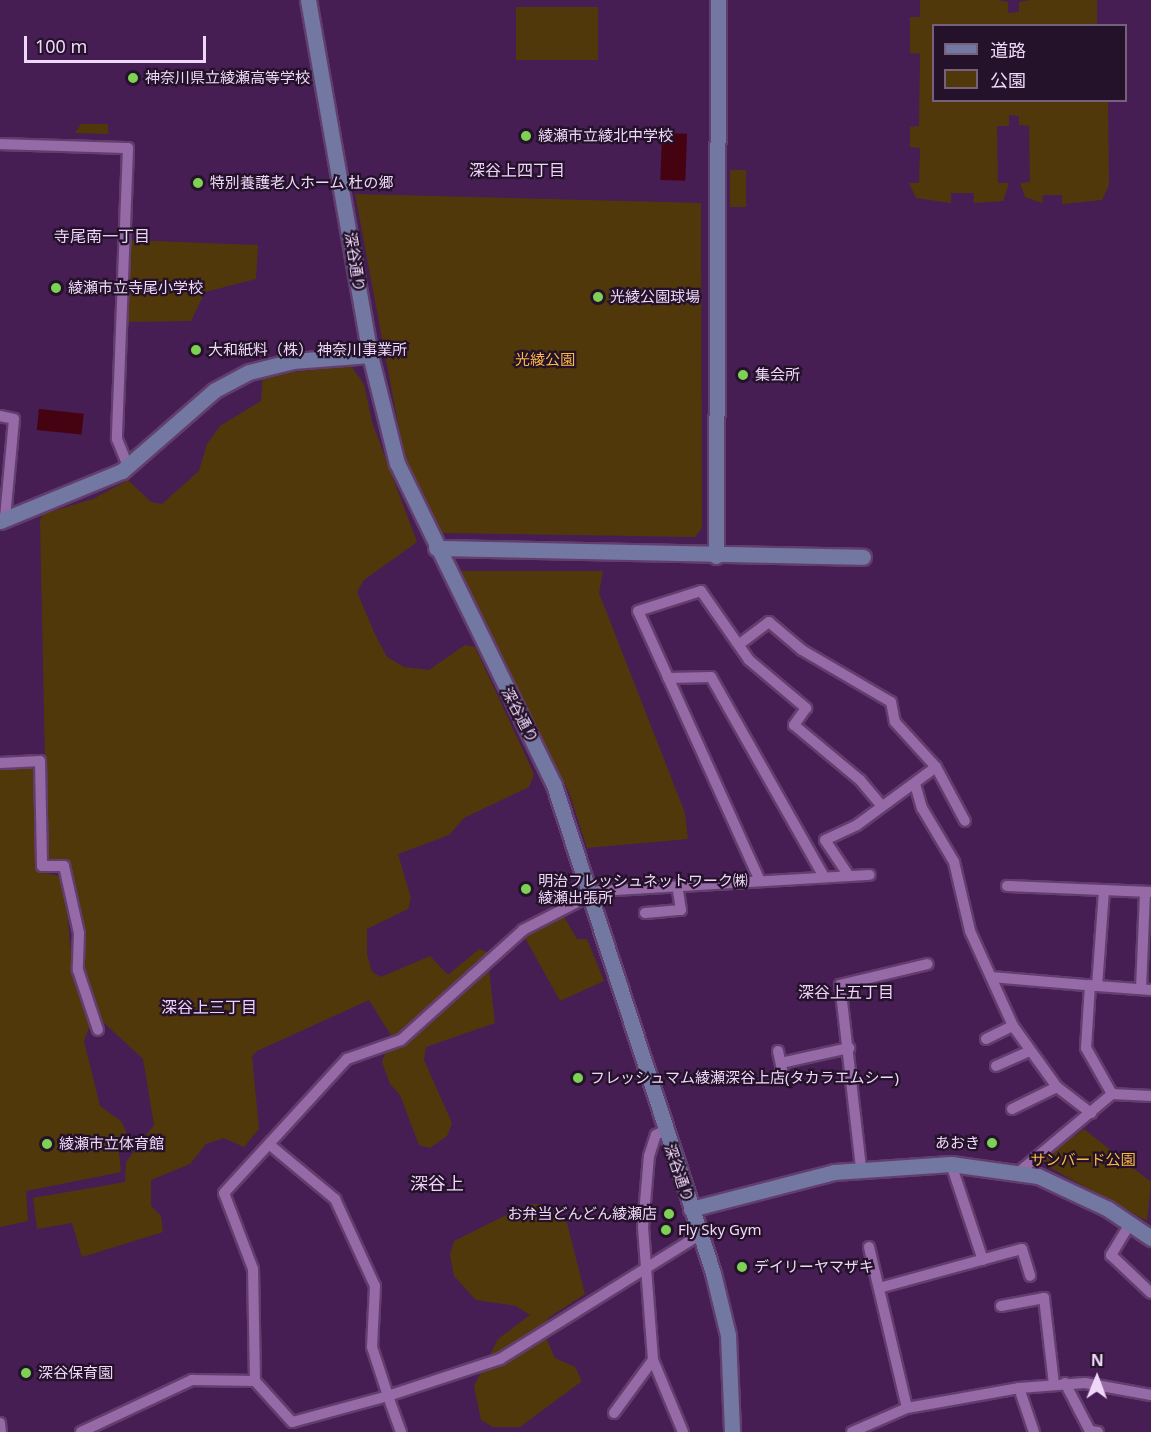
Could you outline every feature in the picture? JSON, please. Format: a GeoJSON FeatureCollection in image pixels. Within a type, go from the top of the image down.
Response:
{"type":"FeatureCollection","features":[{"type":"Feature","properties":{"kind":"street","name":"深谷通り"},"geometry":{"type":"LineString","coordinates":[[308,0],[370,355],[397,463],[436,548],[543,759],[590,894],[691,1209],[728,1335],[732,1432]]}},
{"type":"Feature","properties":{"kind":"street"},"geometry":{"type":"LineString","coordinates":[[716,556],[718,0]]}},
{"type":"Feature","properties":{"kind":"street"},"geometry":{"type":"LineString","coordinates":[[0,144],[128,148],[117,439],[128,466]]}},
{"type":"Feature","properties":{"kind":"street"},"geometry":{"type":"LineString","coordinates":[[0,416],[15,419],[3,519],[88,489],[128,466],[215,390],[249,372],[293,362],[370,355]]}},
{"type":"Feature","properties":{"kind":"street"},"geometry":{"type":"LineString","coordinates":[[436,548],[716,556],[863,557]]}},
{"type":"Feature","properties":{"kind":"street"},"geometry":{"type":"LineString","coordinates":[[760,881],[638,611],[701,591],[741,643],[749,660],[806,708],[794,725],[860,780],[880,804]]}},
{"type":"Feature","properties":{"kind":"street"},"geometry":{"type":"LineString","coordinates":[[741,643],[769,622],[802,650],[891,702],[895,722],[936,767],[965,821]]}},
{"type":"Feature","properties":{"kind":"street"},"geometry":{"type":"LineString","coordinates":[[668,678],[711,677],[824,877]]}},
{"type":"Feature","properties":{"kind":"street"},"geometry":{"type":"LineString","coordinates":[[0,764],[40,761],[42,866],[64,866],[79,933],[78,970],[98,1030]]}},
{"type":"Feature","properties":{"kind":"street"},"geometry":{"type":"LineString","coordinates":[[849,876],[825,840],[857,825],[880,804],[915,784],[936,767]]}},
{"type":"Feature","properties":{"kind":"street"},"geometry":{"type":"LineString","coordinates":[[915,784],[922,808],[954,862],[970,931],[1013,1026],[1057,1087],[1091,1113]]}},
{"type":"Feature","properties":{"kind":"street"},"geometry":{"type":"LineString","coordinates":[[699,1235],[500,1359],[293,1427],[255,1381],[253,1269],[224,1193],[347,1059],[401,1040],[524,930],[590,894],[677,886],[870,875]]}},
{"type":"Feature","properties":{"kind":"street"},"geometry":{"type":"LineString","coordinates":[[645,913],[681,910],[677,886]]}},
{"type":"Feature","properties":{"kind":"street"},"geometry":{"type":"LineString","coordinates":[[991,977],[1146,989],[1148,892],[1007,886]]}},
{"type":"Feature","properties":{"kind":"street"},"geometry":{"type":"LineString","coordinates":[[1104,890],[1086,1048],[1112,1094]]}},
{"type":"Feature","properties":{"kind":"street"},"geometry":{"type":"LineString","coordinates":[[861,1168],[840,985],[928,964]]}},
{"type":"Feature","properties":{"kind":"street"},"geometry":{"type":"LineString","coordinates":[[986,1039],[1013,1026]]}},
{"type":"Feature","properties":{"kind":"street"},"geometry":{"type":"LineString","coordinates":[[783,1075],[779,1057],[849,1048]]}},
{"type":"Feature","properties":{"kind":"street"},"geometry":{"type":"LineString","coordinates":[[996,1066],[1030,1051]]}},
{"type":"Feature","properties":{"kind":"street"},"geometry":{"type":"LineString","coordinates":[[1012,1109],[1057,1087]]}},
{"type":"Feature","properties":{"kind":"street"},"geometry":{"type":"LineString","coordinates":[[1020,1171],[1112,1094],[1151,1096]]}},
{"type":"Feature","properties":{"kind":"street"},"geometry":{"type":"LineString","coordinates":[[665,1130],[656,1135],[649,1156],[643,1227],[648,1267],[653,1360],[683,1432]]}},
{"type":"Feature","properties":{"kind":"street"},"geometry":{"type":"LineString","coordinates":[[270,1145],[335,1198],[375,1286],[372,1347],[401,1432]]}},
{"type":"Feature","properties":{"kind":"street"},"geometry":{"type":"LineString","coordinates":[[951,1164],[983,1260]]}},
{"type":"Feature","properties":{"kind":"street"},"geometry":{"type":"LineString","coordinates":[[691,1209],[771,1185],[861,1168],[951,1164],[1020,1171],[1074,1191],[1131,1222],[1151,1238]]}},
{"type":"Feature","properties":{"kind":"street"},"geometry":{"type":"LineString","coordinates":[[1131,1222],[1111,1255],[1151,1293]]}},
{"type":"Feature","properties":{"kind":"street"},"geometry":{"type":"LineString","coordinates":[[869,1247],[907,1408]]}},
{"type":"Feature","properties":{"kind":"street"},"geometry":{"type":"LineString","coordinates":[[879,1288],[1022,1249],[1030,1276]]}},
{"type":"Feature","properties":{"kind":"street"},"geometry":{"type":"LineString","coordinates":[[1001,1306],[1044,1298],[1059,1384],[1090,1431],[1098,1432]]}},
{"type":"Feature","properties":{"kind":"street"},"geometry":{"type":"LineString","coordinates":[[614,1413],[653,1360]]}},
{"type":"Feature","properties":{"kind":"street"},"geometry":{"type":"LineString","coordinates":[[81,1432],[192,1380],[255,1381]]}},
{"type":"Feature","properties":{"kind":"street"},"geometry":{"type":"LineString","coordinates":[[852,1432],[864,1429],[907,1408],[1019,1388],[1059,1384],[1107,1384],[1151,1395]]}},
{"type":"Feature","properties":{"kind":"street"},"geometry":{"type":"LineString","coordinates":[[1019,1388],[1034,1432]]}},
{"type":"Feature","properties":{"kind":"street"},"geometry":{"type":"LineString","coordinates":[[0,1423],[1,1432]]}},
{"type":"Feature","properties":{"kind":"green space"},"geometry":{"type":"Polygon","coordinates":[[[920,0],[997,0],[1008,2],[1008,13],[1019,12],[1019,2],[1030,0],[1097,0],[1097,24],[932,24],[932,102],[1108,102],[1109,185],[1102,200],[1062,204],[1062,195],[1043,195],[1042,203],[1025,197],[1020,183],[1030,182],[1029,126],[1019,125],[1019,116],[1009,115],[1009,126],[997,126],[998,183],[1009,183],[1003,201],[974,203],[974,193],[951,193],[951,203],[916,198],[909,183],[919,183],[920,148],[910,147],[910,127],[919,126],[920,54],[910,53],[910,17],[920,17],[920,0]]]}},
{"type":"Feature","properties":{"kind":"green space"},"geometry":{"type":"Polygon","coordinates":[[[516,7],[598,7],[598,60],[516,60],[516,7]]]}},
{"type":"Feature","properties":{"kind":"green space"},"geometry":{"type":"Polygon","coordinates":[[[81,124],[108,124],[108,134],[75,133],[81,124]]]}},
{"type":"Feature","properties":{"kind":"green space"},"geometry":{"type":"Polygon","coordinates":[[[730,170],[746,170],[746,207],[730,207],[730,170]]]}},
{"type":"Feature","properties":{"kind":"green space","name":"光綾公園"},"geometry":{"type":"Polygon","coordinates":[[[355,194],[701,203],[702,528],[695,537],[440,533],[412,481],[402,445],[355,194]]]}},
{"type":"Feature","properties":{"kind":"green space"},"geometry":{"type":"Polygon","coordinates":[[[128,240],[258,245],[256,279],[205,292],[191,321],[127,322],[128,240]]]}},
{"type":"Feature","properties":{"kind":"green space"},"geometry":{"type":"Polygon","coordinates":[[[351,366],[364,384],[372,422],[417,542],[364,580],[357,592],[374,632],[387,657],[404,667],[429,670],[465,645],[475,647],[534,774],[529,787],[464,818],[449,835],[398,854],[411,898],[408,909],[367,929],[367,954],[372,972],[381,977],[430,956],[448,975],[479,949],[487,952],[495,1023],[426,1047],[424,1060],[452,1123],[447,1136],[430,1148],[419,1145],[400,1095],[390,1084],[382,1062],[391,1035],[369,1000],[257,1051],[252,1056],[259,1129],[244,1147],[224,1138],[206,1144],[190,1164],[151,1180],[151,1206],[161,1216],[163,1232],[82,1257],[72,1223],[37,1229],[33,1198],[125,1182],[126,1162],[154,1125],[143,1059],[102,1021],[81,968],[84,934],[69,866],[47,859],[40,520],[43,514],[93,499],[128,480],[151,502],[162,504],[199,471],[207,444],[220,426],[261,401],[263,375],[351,366]]]}},
{"type":"Feature","properties":{"kind":"green space"},"geometry":{"type":"Polygon","coordinates":[[[458,571],[603,571],[599,593],[685,813],[688,839],[587,848],[569,792],[458,571]]]}},
{"type":"Feature","properties":{"kind":"green space"},"geometry":{"type":"Polygon","coordinates":[[[30,766],[35,772],[36,871],[64,877],[72,965],[91,1022],[84,1041],[100,1106],[122,1122],[129,1140],[128,1150],[119,1152],[121,1172],[26,1191],[28,1221],[0,1227],[0,768],[30,766]]]}},
{"type":"Feature","properties":{"kind":"green space"},"geometry":{"type":"Polygon","coordinates":[[[561,912],[577,939],[587,939],[604,981],[560,1001],[524,936],[561,912]]]}},
{"type":"Feature","properties":{"kind":"green space","name":"サンバード公園"},"geometry":{"type":"Polygon","coordinates":[[[1084,1129],[1151,1182],[1147,1221],[1045,1165],[1044,1158],[1084,1129]]]}},
{"type":"Feature","properties":{"kind":"green space"},"geometry":{"type":"Polygon","coordinates":[[[529,1204],[544,1204],[567,1223],[585,1294],[548,1318],[546,1338],[555,1358],[575,1367],[582,1381],[520,1427],[493,1427],[481,1420],[474,1386],[498,1339],[530,1315],[516,1306],[476,1300],[454,1276],[450,1255],[454,1241],[529,1204]]]}},
{"type":"Feature","properties":{"kind":"shaded area"},"geometry":{"type":"Polygon","coordinates":[[[662,133],[687,134],[685,181],[660,180],[662,133]]]}},
{"type":"Feature","properties":{"kind":"shaded area"},"geometry":{"type":"Polygon","coordinates":[[[39,409],[84,414],[82,435],[37,430],[39,409]]]}},
{"type":"Feature","properties":{"kind":"place","name":"神奈川県立綾瀬高等学校"},"geometry":{"type":"Point","coordinates":[133,78]}},
{"type":"Feature","properties":{"kind":"place","name":"綾瀬市立綾北中学校"},"geometry":{"type":"Point","coordinates":[526,136]}},
{"type":"Feature","properties":{"kind":"place","name":"特別養護老人ホーム 杜の郷"},"geometry":{"type":"Point","coordinates":[198,183]}},
{"type":"Feature","properties":{"kind":"place","name":"綾瀬市立寺尾小学校"},"geometry":{"type":"Point","coordinates":[56,288]}},
{"type":"Feature","properties":{"kind":"place","name":"光綾公園球場"},"geometry":{"type":"Point","coordinates":[598,297]}},
{"type":"Feature","properties":{"kind":"place","name":"大和紙料（株） 神奈川事業所"},"geometry":{"type":"Point","coordinates":[196,350]}},
{"type":"Feature","properties":{"kind":"place","name":"集会所"},"geometry":{"type":"Point","coordinates":[743,375]}},
{"type":"Feature","properties":{"kind":"place","name":"明治フレッシュネットワーク㈱ 綾瀬出張所"},"geometry":{"type":"Point","coordinates":[526,889]}},
{"type":"Feature","properties":{"kind":"place","name":"フレッシュマム綾瀬深谷上店(タカラエムシー)"},"geometry":{"type":"Point","coordinates":[578,1078]}},
{"type":"Feature","properties":{"kind":"place","name":"あおき"},"geometry":{"type":"Point","coordinates":[992,1143]}},
{"type":"Feature","properties":{"kind":"place","name":"綾瀬市立体育館"},"geometry":{"type":"Point","coordinates":[47,1144]}},
{"type":"Feature","properties":{"kind":"place","name":"お弁当どんどん綾瀬店"},"geometry":{"type":"Point","coordinates":[669,1214]}},
{"type":"Feature","properties":{"kind":"place","name":"Fly Sky Gym"},"geometry":{"type":"Point","coordinates":[666,1230]}},
{"type":"Feature","properties":{"kind":"place","name":"デイリーヤマザキ"},"geometry":{"type":"Point","coordinates":[742,1267]}},
{"type":"Feature","properties":{"kind":"place","name":"深谷保育園"},"geometry":{"type":"Point","coordinates":[26,1373]}},
{"type":"Feature","properties":{"kind":"district","name":"深谷上四丁目"},"geometry":{"type":"Point","coordinates":[517,170]}},
{"type":"Feature","properties":{"kind":"district","name":"寺尾南一丁目"},"geometry":{"type":"Point","coordinates":[102,236]}},
{"type":"Feature","properties":{"kind":"district","name":"深谷上五丁目"},"geometry":{"type":"Point","coordinates":[846,992]}},
{"type":"Feature","properties":{"kind":"district","name":"深谷上三丁目"},"geometry":{"type":"Point","coordinates":[209,1007]}},
{"type":"Feature","properties":{"kind":"district","name":"深谷上"},"geometry":{"type":"Point","coordinates":[437,1183]}}]}
